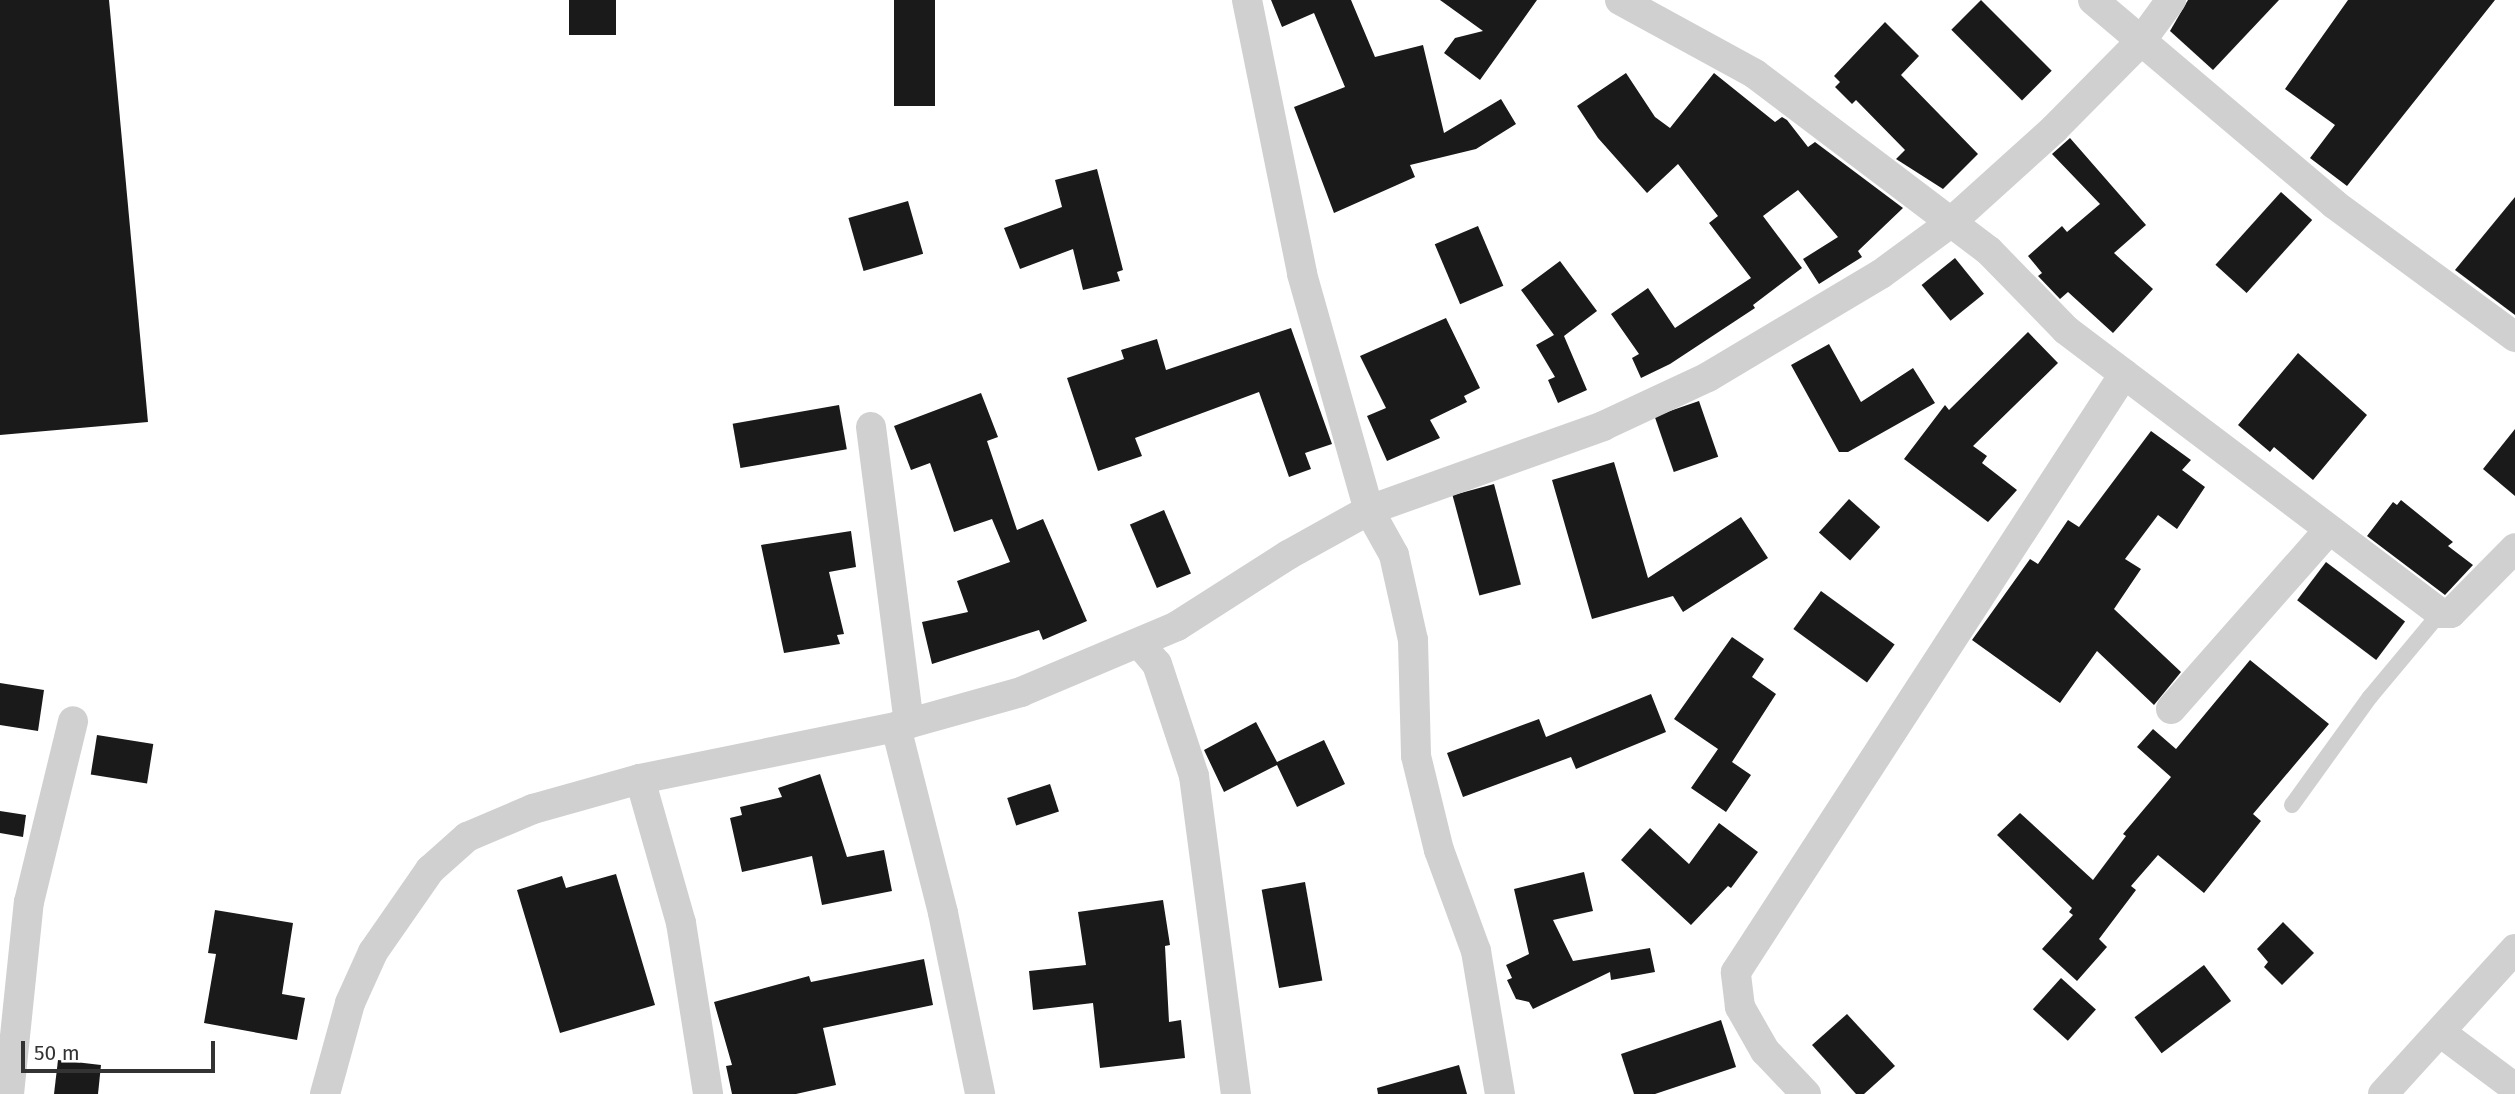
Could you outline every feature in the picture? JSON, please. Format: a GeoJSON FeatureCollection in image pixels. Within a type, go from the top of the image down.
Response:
{"type":"FeatureCollection","features":[{"type":"Feature","properties":{"kind":"street"},"geometry":{"type":"LineString","coordinates":[[1247,0],[1301,274],[1369,510],[1394,555],[1412,640],[1416,756],[1439,850],[1476,951],[1500,1094]]}},
{"type":"Feature","properties":{"kind":"street"},"geometry":{"type":"LineString","coordinates":[[1620,0],[1755,74],[1949,224],[1989,251],[2066,330],[2440,613],[2451,613],[2515,548]]}},
{"type":"Feature","properties":{"kind":"street"},"geometry":{"type":"LineString","coordinates":[[2094,0],[2334,204],[2515,337]]}},
{"type":"Feature","properties":{"kind":"street"},"geometry":{"type":"LineString","coordinates":[[325,1094],[349,1003],[373,952],[430,870],[467,838],[498,821],[640,779],[902,726],[1021,692],[1139,644],[1369,510],[1604,426],[1709,377],[1881,274],[1949,224],[2004,178],[2141,41],[2171,0]]}},
{"type":"Feature","properties":{"kind":"street"},"geometry":{"type":"LineString","coordinates":[[1806,1094],[1765,1051],[1740,1007],[1737,972],[1758,933],[2124,374]]}},
{"type":"Feature","properties":{"kind":"street"},"geometry":{"type":"LineString","coordinates":[[871,427],[902,726],[980,1094]]}},
{"type":"Feature","properties":{"kind":"street"},"geometry":{"type":"LineString","coordinates":[[2171,709],[2329,530]]}},
{"type":"Feature","properties":{"kind":"street"},"geometry":{"type":"LineString","coordinates":[[1139,644],[1157,664],[1194,776],[1236,1094]]}},
{"type":"Feature","properties":{"kind":"street"},"geometry":{"type":"LineString","coordinates":[[9,1094],[29,902],[73,721]]}},
{"type":"Feature","properties":{"kind":"street"},"geometry":{"type":"LineString","coordinates":[[640,779],[681,923],[708,1094]]}},
{"type":"Feature","properties":{"kind":"street"},"geometry":{"type":"LineString","coordinates":[[2383,1094],[2515,949]]}},
{"type":"Feature","properties":{"kind":"street"},"geometry":{"type":"LineString","coordinates":[[2440,1032],[2515,1088]]}},
{"type":"Feature","properties":{"kind":"lane"},"geometry":{"type":"LineString","coordinates":[[2292,805],[2370,696],[2440,613]]}},
{"type":"Feature","properties":{"kind":"building"},"geometry":{"type":"Polygon","coordinates":[[[0,0],[109,0],[148,422],[0,435],[0,0]]]}},
{"type":"Feature","properties":{"kind":"building"},"geometry":{"type":"Polygon","coordinates":[[[569,0],[616,0],[616,35],[569,35],[569,0]]]}},
{"type":"Feature","properties":{"kind":"building"},"geometry":{"type":"Polygon","coordinates":[[[894,0],[935,0],[935,106],[894,106],[894,0]]]}},
{"type":"Feature","properties":{"kind":"building"},"geometry":{"type":"Polygon","coordinates":[[[1271,0],[1351,0],[1375,57],[1423,45],[1444,133],[1501,99],[1516,124],[1476,149],[1410,165],[1415,177],[1334,213],[1294,107],[1345,87],[1314,13],[1282,27],[1271,0]]]}},
{"type":"Feature","properties":{"kind":"building"},"geometry":{"type":"Polygon","coordinates":[[[1440,0],[1537,0],[1480,80],[1444,53],[1455,38],[1483,31],[1440,0]]]}},
{"type":"Feature","properties":{"kind":"building"},"geometry":{"type":"Polygon","coordinates":[[[1981,0],[2052,71],[2022,100],[1951,30],[1981,0]]]}},
{"type":"Feature","properties":{"kind":"building"},"geometry":{"type":"Polygon","coordinates":[[[2188,0],[2279,0],[2213,70],[2170,31],[2188,0]]]}},
{"type":"Feature","properties":{"kind":"building"},"geometry":{"type":"Polygon","coordinates":[[[2348,0],[2495,0],[2347,186],[2310,158],[2335,125],[2285,89],[2348,0]]]}},
{"type":"Feature","properties":{"kind":"building"},"geometry":{"type":"Polygon","coordinates":[[[1885,22],[1919,56],[1901,75],[1978,154],[1943,189],[1896,159],[1905,150],[1856,100],[1852,104],[1835,87],[1840,82],[1834,76],[1885,22]]]}},
{"type":"Feature","properties":{"kind":"building"},"geometry":{"type":"Polygon","coordinates":[[[1626,73],[1655,117],[1670,128],[1714,73],[1775,122],[1782,117],[1787,120],[1808,147],[1815,142],[1903,208],[1858,251],[1862,257],[1819,284],[1803,259],[1838,237],[1798,190],[1763,216],[1802,268],[1753,305],[1755,308],[1670,364],[1641,378],[1632,358],[1639,354],[1611,314],[1648,288],[1675,328],[1751,278],[1709,223],[1718,216],[1678,164],[1647,193],[1598,138],[1577,106],[1626,73]]]}},
{"type":"Feature","properties":{"kind":"building"},"geometry":{"type":"Polygon","coordinates":[[[2070,138],[2146,225],[2114,253],[2153,289],[2113,333],[2068,292],[2060,299],[2038,276],[2042,273],[2028,256],[2062,226],[2067,232],[2100,204],[2052,154],[2070,138]]]}},
{"type":"Feature","properties":{"kind":"building"},"geometry":{"type":"Polygon","coordinates":[[[1097,169],[1123,270],[1117,272],[1120,281],[1083,290],[1073,249],[1020,269],[1004,228],[1062,207],[1055,180],[1097,169]]]}},
{"type":"Feature","properties":{"kind":"building"},"geometry":{"type":"Polygon","coordinates":[[[2281,192],[2312,220],[2247,293],[2215,265],[2281,192]]]}},
{"type":"Feature","properties":{"kind":"building"},"geometry":{"type":"Polygon","coordinates":[[[2515,197],[2515,315],[2455,270],[2515,197]]]}},
{"type":"Feature","properties":{"kind":"building"},"geometry":{"type":"Polygon","coordinates":[[[908,201],[923,254],[864,271],[848,218],[908,201]]]}},
{"type":"Feature","properties":{"kind":"building"},"geometry":{"type":"Polygon","coordinates":[[[1478,226],[1503,286],[1460,304],[1435,244],[1478,226]]]}},
{"type":"Feature","properties":{"kind":"building"},"geometry":{"type":"Polygon","coordinates":[[[1955,258],[1984,294],[1951,321],[1922,285],[1955,258]]]}},
{"type":"Feature","properties":{"kind":"building"},"geometry":{"type":"Polygon","coordinates":[[[1560,261],[1597,311],[1564,336],[1587,390],[1558,403],[1548,380],[1555,377],[1536,345],[1554,335],[1521,290],[1560,261]]]}},
{"type":"Feature","properties":{"kind":"building"},"geometry":{"type":"Polygon","coordinates":[[[1446,318],[1480,388],[1464,396],[1467,402],[1430,420],[1440,438],[1387,461],[1367,416],[1386,408],[1360,356],[1446,318]]]}},
{"type":"Feature","properties":{"kind":"building"},"geometry":{"type":"Polygon","coordinates":[[[1291,328],[1332,444],[1305,453],[1311,469],[1289,477],[1259,392],[1135,438],[1142,456],[1098,471],[1067,378],[1124,359],[1121,350],[1157,339],[1166,370],[1291,328]]]}},
{"type":"Feature","properties":{"kind":"building"},"geometry":{"type":"Polygon","coordinates":[[[2028,332],[2058,363],[1973,446],[1987,456],[1982,463],[2017,490],[1988,522],[1904,459],[1945,405],[1949,410],[2028,332]]]}},
{"type":"Feature","properties":{"kind":"building"},"geometry":{"type":"Polygon","coordinates":[[[1829,344],[1861,402],[1913,368],[1935,403],[1848,452],[1839,452],[1791,365],[1829,344]]]}},
{"type":"Feature","properties":{"kind":"building"},"geometry":{"type":"Polygon","coordinates":[[[2298,353],[2367,415],[2313,480],[2274,447],[2270,452],[2238,425],[2298,353]]]}},
{"type":"Feature","properties":{"kind":"building"},"geometry":{"type":"Polygon","coordinates":[[[981,393],[998,437],[987,441],[1017,530],[1043,519],[1087,621],[1043,640],[1039,630],[932,664],[922,622],[968,612],[957,581],[1010,562],[992,519],[954,532],[930,463],[911,470],[894,426],[981,393]]]}},
{"type":"Feature","properties":{"kind":"building"},"geometry":{"type":"Polygon","coordinates":[[[1699,401],[1718,457],[1674,472],[1655,416],[1699,401]]]}},
{"type":"Feature","properties":{"kind":"building"},"geometry":{"type":"Polygon","coordinates":[[[839,405],[847,449],[740,468],[733,424],[839,405]]]}},
{"type":"Feature","properties":{"kind":"building"},"geometry":{"type":"Polygon","coordinates":[[[2515,429],[2515,496],[2483,469],[2515,429]]]}},
{"type":"Feature","properties":{"kind":"building"},"geometry":{"type":"Polygon","coordinates":[[[2151,431],[2191,460],[2182,470],[2205,487],[2177,529],[2158,515],[2125,559],[2141,569],[2114,609],[2181,672],[2154,705],[2097,651],[2060,703],[1972,640],[2030,559],[2038,564],[2068,520],[2079,527],[2151,431]]]}},
{"type":"Feature","properties":{"kind":"building"},"geometry":{"type":"Polygon","coordinates":[[[1614,462],[1648,578],[1741,517],[1768,558],[1683,612],[1673,596],[1592,619],[1552,480],[1614,462]]]}},
{"type":"Feature","properties":{"kind":"building"},"geometry":{"type":"Polygon","coordinates":[[[1494,484],[1521,584],[1479,596],[1452,495],[1494,484]]]}},
{"type":"Feature","properties":{"kind":"building"},"geometry":{"type":"Polygon","coordinates":[[[1849,499],[1880,527],[1850,561],[1819,532],[1849,499]]]}},
{"type":"Feature","properties":{"kind":"building"},"geometry":{"type":"Polygon","coordinates":[[[2401,500],[2453,542],[2448,546],[2473,565],[2445,595],[2367,536],[2393,502],[2397,505],[2401,500]]]}},
{"type":"Feature","properties":{"kind":"building"},"geometry":{"type":"Polygon","coordinates":[[[1164,510],[1191,574],[1157,588],[1130,524],[1164,510]]]}},
{"type":"Feature","properties":{"kind":"building"},"geometry":{"type":"Polygon","coordinates":[[[851,531],[856,567],[829,572],[844,634],[837,635],[840,644],[784,653],[761,545],[851,531]]]}},
{"type":"Feature","properties":{"kind":"building"},"geometry":{"type":"Polygon","coordinates":[[[2326,562],[2405,622],[2376,660],[2297,600],[2326,562]]]}},
{"type":"Feature","properties":{"kind":"building"},"geometry":{"type":"Polygon","coordinates":[[[1821,591],[1895,644],[1867,683],[1793,629],[1821,591]]]}},
{"type":"Feature","properties":{"kind":"building"},"geometry":{"type":"Polygon","coordinates":[[[1732,637],[1764,659],[1752,677],[1776,694],[1732,762],[1751,775],[1726,812],[1691,788],[1718,749],[1674,719],[1732,637]]]}},
{"type":"Feature","properties":{"kind":"building"},"geometry":{"type":"Polygon","coordinates":[[[2250,660],[2329,724],[2253,814],[2261,821],[2204,893],[2158,855],[2131,886],[2136,890],[2099,939],[2107,947],[2077,981],[2042,949],[2073,915],[2069,912],[2072,908],[1997,835],[2020,813],[2093,880],[2126,836],[2123,834],[2171,777],[2137,747],[2153,729],[2176,749],[2250,660]]]}},
{"type":"Feature","properties":{"kind":"building"},"geometry":{"type":"Polygon","coordinates":[[[0,683],[44,690],[38,731],[0,725],[0,683]]]}},
{"type":"Feature","properties":{"kind":"building"},"geometry":{"type":"Polygon","coordinates":[[[1651,694],[1666,732],[1576,769],[1571,757],[1463,797],[1447,753],[1539,719],[1546,737],[1651,694]]]}},
{"type":"Feature","properties":{"kind":"building"},"geometry":{"type":"Polygon","coordinates":[[[1256,722],[1277,762],[1324,740],[1345,784],[1297,807],[1277,765],[1224,792],[1204,750],[1256,722]]]}},
{"type":"Feature","properties":{"kind":"building"},"geometry":{"type":"Polygon","coordinates":[[[97,735],[153,744],[147,783],[91,775],[97,735]]]}},
{"type":"Feature","properties":{"kind":"building"},"geometry":{"type":"Polygon","coordinates":[[[820,774],[847,857],[884,850],[892,891],[822,905],[812,856],[742,872],[730,818],[742,815],[740,807],[782,797],[778,788],[820,774]]]}},
{"type":"Feature","properties":{"kind":"building"},"geometry":{"type":"Polygon","coordinates":[[[1050,784],[1059,812],[1016,825],[1007,798],[1050,784]]]}},
{"type":"Feature","properties":{"kind":"building"},"geometry":{"type":"Polygon","coordinates":[[[0,811],[26,815],[23,837],[0,833],[0,811]]]}},
{"type":"Feature","properties":{"kind":"building"},"geometry":{"type":"Polygon","coordinates":[[[1719,823],[1758,852],[1731,888],[1728,886],[1691,925],[1621,860],[1650,828],[1689,864],[1719,823]]]}},
{"type":"Feature","properties":{"kind":"building"},"geometry":{"type":"Polygon","coordinates":[[[1584,872],[1593,911],[1553,920],[1573,961],[1650,948],[1655,972],[1611,980],[1610,972],[1533,1009],[1529,1002],[1516,999],[1507,980],[1512,978],[1506,965],[1529,954],[1514,889],[1584,872]]]}},
{"type":"Feature","properties":{"kind":"building"},"geometry":{"type":"Polygon","coordinates":[[[616,874],[655,1005],[560,1033],[517,890],[562,876],[566,888],[616,874]]]}},
{"type":"Feature","properties":{"kind":"building"},"geometry":{"type":"Polygon","coordinates":[[[1305,882],[1322,980],[1279,988],[1262,890],[1305,882]]]}},
{"type":"Feature","properties":{"kind":"building"},"geometry":{"type":"Polygon","coordinates":[[[1163,900],[1170,945],[1165,946],[1169,1022],[1181,1020],[1185,1058],[1100,1068],[1093,1003],[1033,1010],[1029,971],[1086,965],[1078,912],[1163,900]]]}},
{"type":"Feature","properties":{"kind":"building"},"geometry":{"type":"Polygon","coordinates":[[[215,910],[293,923],[282,994],[305,998],[297,1040],[204,1023],[216,954],[208,953],[215,910]]]}},
{"type":"Feature","properties":{"kind":"building"},"geometry":{"type":"Polygon","coordinates":[[[2283,922],[2314,953],[2282,985],[2264,967],[2268,962],[2257,949],[2283,922]]]}},
{"type":"Feature","properties":{"kind":"building"},"geometry":{"type":"Polygon","coordinates":[[[924,959],[933,1005],[823,1028],[836,1085],[796,1094],[732,1094],[726,1066],[732,1065],[714,1002],[809,976],[811,982],[924,959]]]}},
{"type":"Feature","properties":{"kind":"building"},"geometry":{"type":"Polygon","coordinates":[[[2204,965],[2231,1001],[2162,1053],[2135,1017],[2204,965]]]}},
{"type":"Feature","properties":{"kind":"building"},"geometry":{"type":"Polygon","coordinates":[[[2061,978],[2096,1009],[2068,1041],[2033,1009],[2061,978]]]}},
{"type":"Feature","properties":{"kind":"building"},"geometry":{"type":"Polygon","coordinates":[[[1847,1014],[1895,1066],[1864,1094],[1856,1094],[1812,1045],[1847,1014]]]}},
{"type":"Feature","properties":{"kind":"building"},"geometry":{"type":"Polygon","coordinates":[[[1721,1020],[1736,1067],[1655,1094],[1634,1094],[1621,1054],[1721,1020]]]}},
{"type":"Feature","properties":{"kind":"building"},"geometry":{"type":"Polygon","coordinates":[[[58,1060],[101,1065],[98,1094],[54,1094],[58,1060]]]}},
{"type":"Feature","properties":{"kind":"building"},"geometry":{"type":"Polygon","coordinates":[[[1459,1065],[1467,1094],[1378,1094],[1377,1088],[1459,1065]]]}}]}
